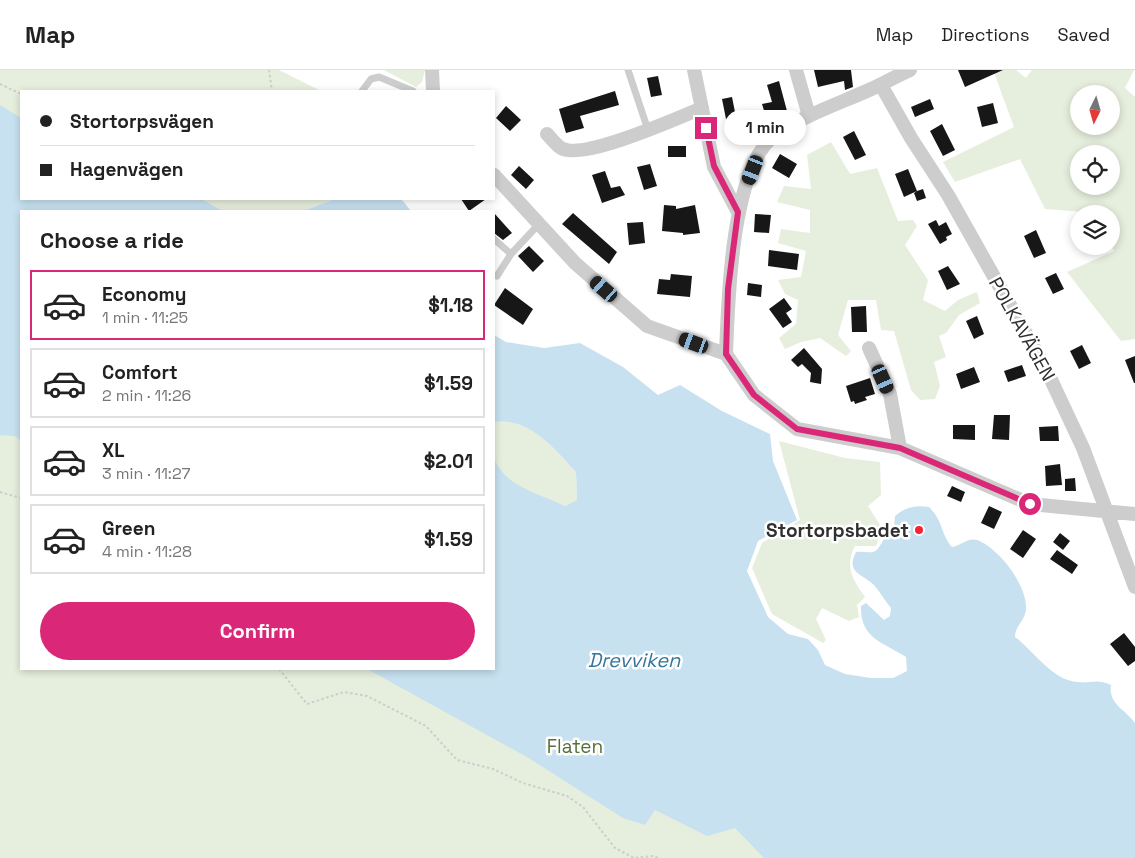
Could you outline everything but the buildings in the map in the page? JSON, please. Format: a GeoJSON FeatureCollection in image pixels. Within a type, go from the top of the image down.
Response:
{"type":"FeatureCollection","features":[{"type":"Feature","properties":{"kind":"street"},"geometry":{"type":"LineString","coordinates":[[432,70],[433,90]]}},
{"type":"Feature","properties":{"kind":"street"},"geometry":{"type":"LineString","coordinates":[[694,70],[714,166],[738,212]]}},
{"type":"Feature","properties":{"kind":"street"},"geometry":{"type":"LineString","coordinates":[[796,70],[809,116]]}},
{"type":"Feature","properties":{"kind":"street"},"geometry":{"type":"LineString","coordinates":[[726,354],[728,289],[738,212],[762,149],[773,137],[809,116],[881,85],[910,70]]}},
{"type":"Feature","properties":{"kind":"street","name":"POLKAVÄGEN"},"geometry":{"type":"LineString","coordinates":[[881,85],[911,138],[948,194],[987,268],[1046,368],[1083,448],[1135,587]]}},
{"type":"Feature","properties":{"kind":"street"},"geometry":{"type":"LineString","coordinates":[[547,134],[562,148],[578,151],[648,130],[702,108]]}},
{"type":"Feature","properties":{"kind":"street"},"geometry":{"type":"LineString","coordinates":[[495,176],[575,263],[648,326],[726,354],[754,395],[797,429],[900,448],[1030,504],[1135,514]]}},
{"type":"Feature","properties":{"kind":"street"},"geometry":{"type":"LineString","coordinates":[[869,348],[890,394],[900,448]]}},
{"type":"Feature","properties":{"kind":"lane"},"geometry":{"type":"LineString","coordinates":[[628,70],[648,130]]}},
{"type":"Feature","properties":{"kind":"lane"},"geometry":{"type":"LineString","coordinates":[[363,90],[371,79],[379,76],[411,90]]}},
{"type":"Feature","properties":{"kind":"lane"},"geometry":{"type":"LineString","coordinates":[[496,276],[511,254],[539,224]]}},
{"type":"Feature","properties":{"kind":"lane"},"geometry":{"type":"LineString","coordinates":[[495,241],[511,254]]}},
{"type":"Feature","properties":{"kind":"path"},"geometry":{"type":"LineString","coordinates":[[269,70],[272,90]]}},
{"type":"Feature","properties":{"kind":"path"},"geometry":{"type":"LineString","coordinates":[[0,84],[20,94]]}},
{"type":"Feature","properties":{"kind":"path"},"geometry":{"type":"LineString","coordinates":[[0,492],[20,498]]}},
{"type":"Feature","properties":{"kind":"path"},"geometry":{"type":"LineString","coordinates":[[280,670],[307,704],[344,692],[367,696],[426,726],[457,760],[493,769],[523,782],[567,796],[583,807],[616,848],[634,858],[654,856],[658,858]]}},
{"type":"Feature","properties":{"kind":"green space","name":"Flaten"},"geometry":{"type":"Polygon","coordinates":[[[0,70],[279,70],[319,90],[20,90],[20,200],[332,200],[306,210],[20,210],[20,670],[495,669],[935,858],[0,858],[0,70]]]}},
{"type":"Feature","properties":{"kind":"green space"},"geometry":{"type":"Polygon","coordinates":[[[384,70],[425,70],[422,82],[416,87],[384,70]]]}},
{"type":"Feature","properties":{"kind":"green space"},"geometry":{"type":"Polygon","coordinates":[[[993,70],[1016,70],[1026,78],[1032,70],[1134,70],[1125,88],[1135,97],[1135,339],[1121,341],[1067,272],[1105,255],[1120,255],[1120,205],[1070,205],[1070,211],[1045,209],[1020,159],[955,182],[943,162],[1014,127],[993,70]]]}},
{"type":"Feature","properties":{"kind":"green space"},"geometry":{"type":"Polygon","coordinates":[[[831,142],[850,174],[877,168],[898,221],[913,220],[917,226],[905,245],[928,280],[923,300],[945,311],[958,300],[977,292],[980,303],[959,315],[946,333],[939,336],[946,357],[934,362],[940,386],[935,399],[920,400],[911,390],[894,331],[881,330],[876,300],[848,300],[838,335],[851,351],[846,356],[820,338],[801,342],[785,349],[779,338],[796,324],[798,300],[785,294],[778,280],[801,277],[806,251],[778,243],[781,229],[810,233],[810,210],[777,202],[784,186],[811,189],[807,155],[831,142]]]}},
{"type":"Feature","properties":{"kind":"green space"},"geometry":{"type":"Polygon","coordinates":[[[495,422],[518,424],[530,429],[550,444],[576,472],[577,500],[565,506],[512,482],[497,467],[495,460],[495,422]]]}},
{"type":"Feature","properties":{"kind":"green space"},"geometry":{"type":"Polygon","coordinates":[[[779,441],[845,458],[880,462],[881,495],[868,506],[882,528],[876,546],[855,546],[850,560],[851,573],[865,597],[857,605],[859,617],[849,621],[822,608],[816,619],[826,640],[823,643],[772,614],[752,568],[762,543],[800,520],[779,441]]]}},
{"type":"Feature","properties":{"kind":"water"},"geometry":{"type":"Polygon","coordinates":[[[0,105],[20,117],[20,200],[203,200],[221,210],[20,210],[20,440],[15,436],[0,435],[0,105]]]}},
{"type":"Feature","properties":{"kind":"water"},"geometry":{"type":"Polygon","coordinates":[[[332,200],[401,200],[410,210],[306,210],[332,200]]]}},
{"type":"Feature","properties":{"kind":"water","name":"Drevviken"},"geometry":{"type":"Polygon","coordinates":[[[495,336],[506,342],[544,348],[580,343],[623,367],[658,395],[680,385],[722,411],[770,434],[773,461],[797,520],[758,541],[747,571],[768,617],[788,634],[808,639],[818,650],[825,665],[845,674],[871,678],[893,678],[907,671],[906,657],[874,638],[864,626],[861,606],[866,603],[884,620],[890,616],[891,608],[874,585],[854,569],[853,564],[856,552],[876,551],[887,534],[894,528],[895,516],[911,507],[929,507],[934,512],[945,537],[952,547],[974,539],[986,544],[1003,559],[1022,590],[1026,610],[1016,630],[1015,637],[1051,671],[1059,676],[1077,682],[1097,682],[1111,685],[1112,697],[1115,702],[1135,723],[1135,858],[764,858],[735,828],[707,836],[655,810],[645,825],[623,818],[527,757],[369,670],[495,670],[495,460],[506,476],[524,488],[565,506],[577,500],[576,472],[559,453],[530,429],[507,422],[495,422],[495,336]]]}},
{"type":"Feature","properties":{"kind":"place","name":"Stortorpsbadet"},"geometry":{"type":"Point","coordinates":[919,530]}},
{"type":"Feature","properties":{"kind":"route"},"geometry":{"type":"LineString","coordinates":[[706,128],[714,166],[738,212],[728,289],[726,354],[754,395],[797,429],[900,448],[1030,504]]}}]}
